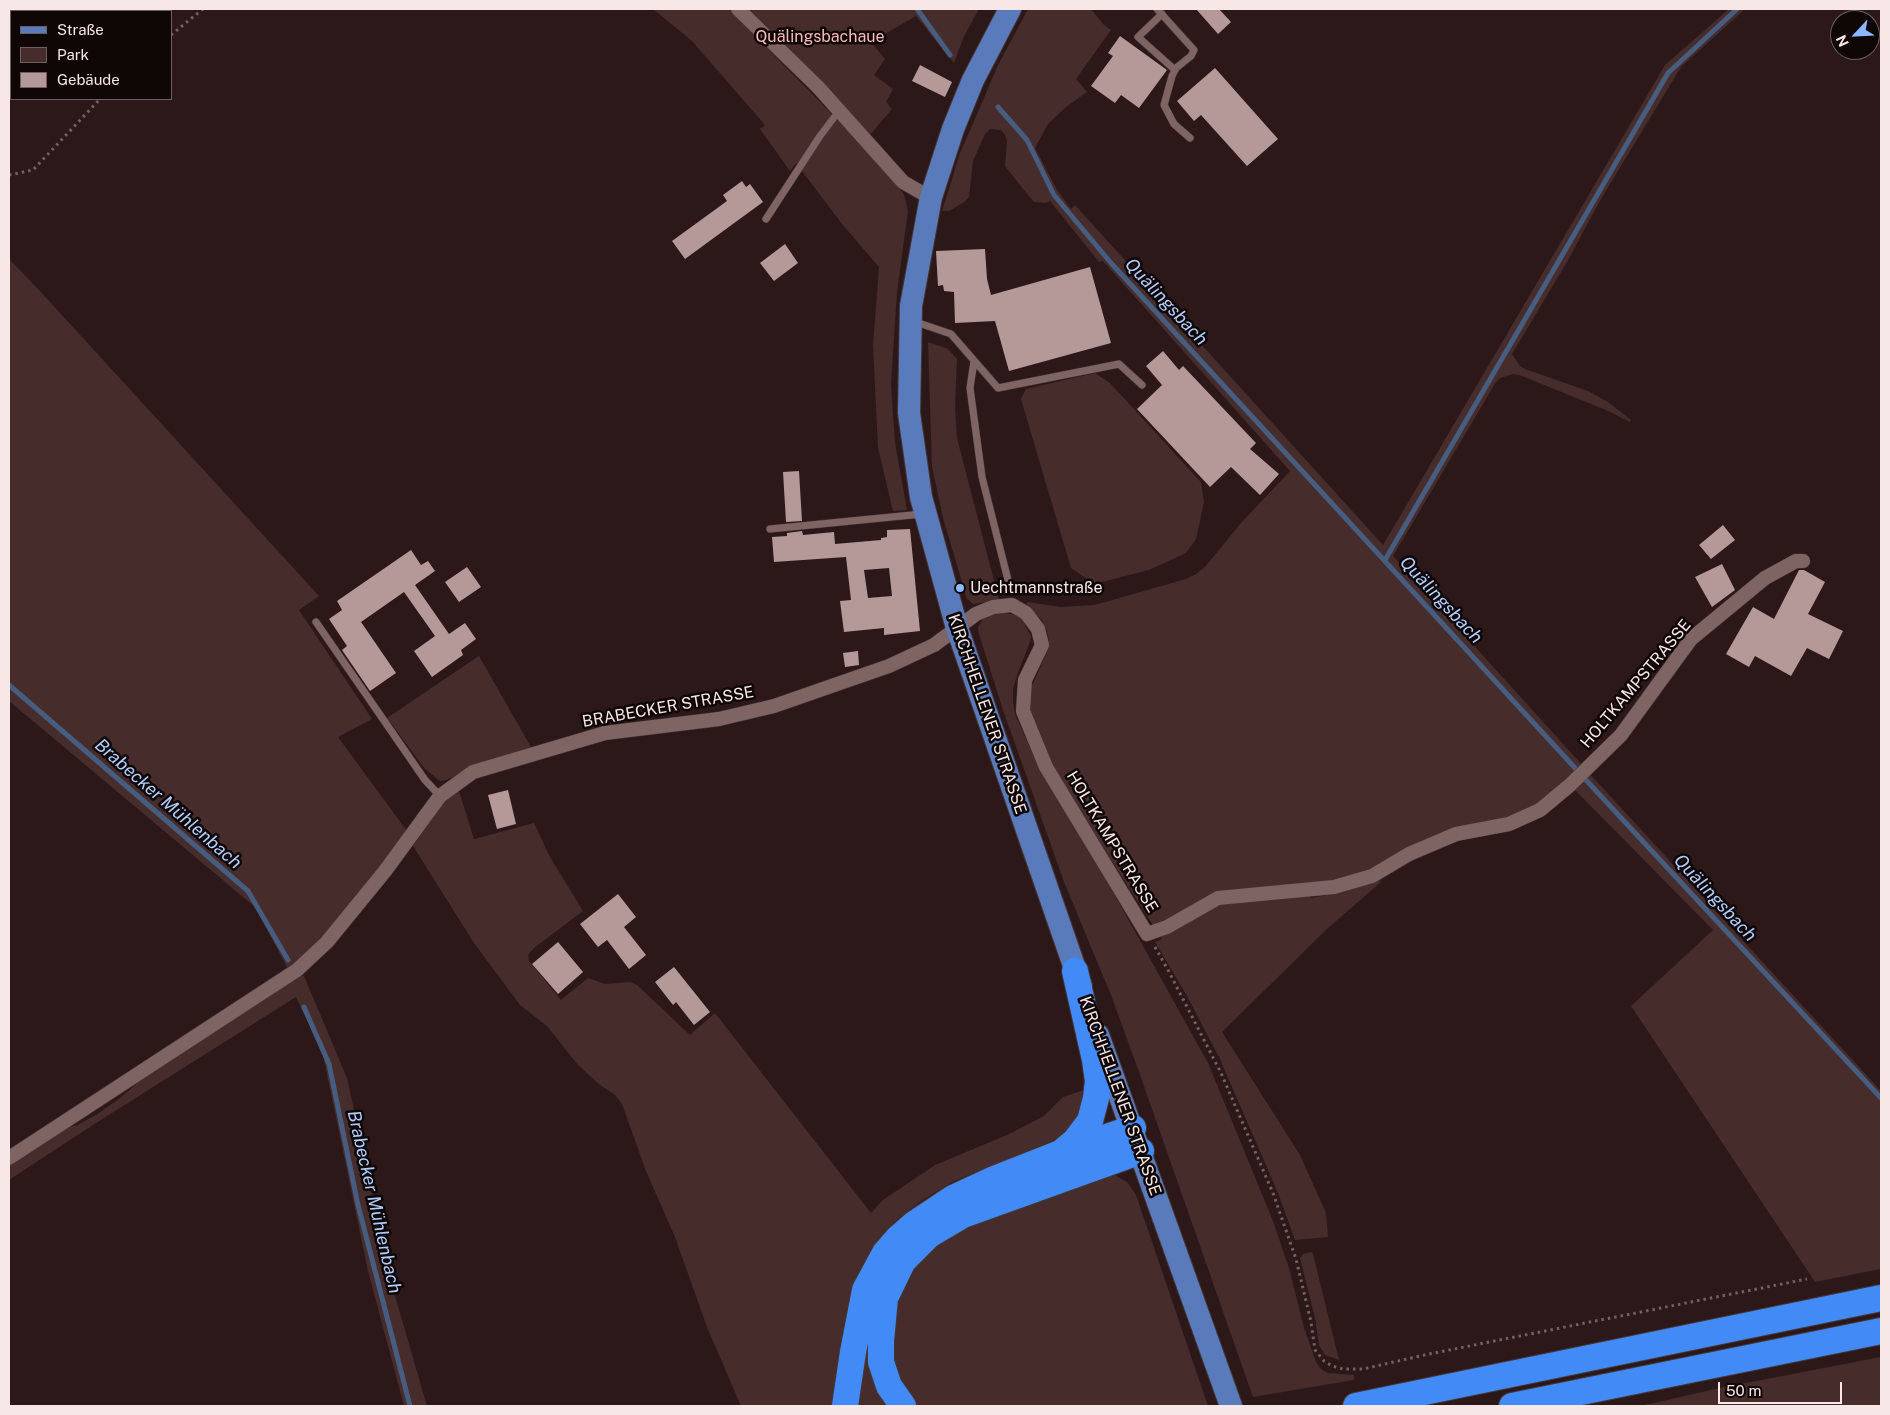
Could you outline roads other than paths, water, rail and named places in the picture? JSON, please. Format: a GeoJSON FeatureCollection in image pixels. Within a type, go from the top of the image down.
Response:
{"type":"FeatureCollection","features":[{"type":"Feature","properties":{"kind":"highway"},"geometry":{"type":"LineString","coordinates":[[1060,1153],[1075,1141],[1090,1121],[1098,1081],[1075,971]]}},
{"type":"Feature","properties":{"kind":"highway"},"geometry":{"type":"LineString","coordinates":[[845,1406],[853,1352],[866,1290],[885,1253],[914,1224],[953,1198],[994,1179],[1060,1153],[1137,1140]]}},
{"type":"Feature","properties":{"kind":"highway"},"geometry":{"type":"LineString","coordinates":[[902,1406],[889,1386],[881,1362],[881,1341],[885,1298],[903,1261],[929,1235],[963,1215],[1137,1140]]}},
{"type":"Feature","properties":{"kind":"highway"},"geometry":{"type":"LineString","coordinates":[[1356,1406],[1881,1298]]}},
{"type":"Feature","properties":{"kind":"highway"},"geometry":{"type":"LineString","coordinates":[[1512,1406],[1881,1331]]}},
{"type":"Feature","properties":{"kind":"main road","name":"KIRCHHELLENER STRASSE"},"geometry":{"type":"LineString","coordinates":[[1010,9],[960,112],[931,197],[911,306],[909,413],[921,497],[957,628],[1075,971],[1231,1406]]}},
{"type":"Feature","properties":{"kind":"street"},"geometry":{"type":"LineString","coordinates":[[738,9],[818,87],[903,182],[931,197]]}},
{"type":"Feature","properties":{"kind":"street","name":"HOLTKAMPSTRASSE"},"geometry":{"type":"LineString","coordinates":[[957,628],[976,614],[993,607],[1012,605],[1026,613],[1038,628],[1042,645],[1025,680],[1023,711],[1046,767],[1147,934],[1167,927],[1218,898],[1334,887],[1372,876],[1409,854],[1456,834],[1509,824],[1540,810],[1592,764],[1621,735],[1691,639],[1765,578],[1796,561],[1803,561]]}},
{"type":"Feature","properties":{"kind":"street","name":"BRABECKER STRASSE"},"geometry":{"type":"LineString","coordinates":[[9,1158],[296,970],[326,942],[374,885],[440,796],[473,772],[605,733],[719,719],[774,706],[889,666],[934,645],[957,628]]}},
{"type":"Feature","properties":{"kind":"lane"},"geometry":{"type":"LineString","coordinates":[[1175,70],[1138,37],[1159,11],[1194,50],[1191,56],[1175,70],[1164,105],[1174,124],[1190,138]]}},
{"type":"Feature","properties":{"kind":"lane"},"geometry":{"type":"LineString","coordinates":[[766,219],[820,136],[839,111]]}},
{"type":"Feature","properties":{"kind":"lane"},"geometry":{"type":"LineString","coordinates":[[911,320],[951,334],[998,388],[1119,364],[1142,385]]}},
{"type":"Feature","properties":{"kind":"lane"},"geometry":{"type":"LineString","coordinates":[[974,361],[970,388],[982,477],[1008,580]]}},
{"type":"Feature","properties":{"kind":"lane"},"geometry":{"type":"LineString","coordinates":[[770,529],[925,514]]}},
{"type":"Feature","properties":{"kind":"lane"},"geometry":{"type":"LineString","coordinates":[[316,622],[425,780],[440,796]]}},
{"type":"Feature","properties":{"kind":"waterway","name":"Quälingsbach"},"geometry":{"type":"LineString","coordinates":[[917,9],[950,55]]}},
{"type":"Feature","properties":{"kind":"waterway"},"geometry":{"type":"LineString","coordinates":[[1385,560],[1668,73],[1737,9]]}},
{"type":"Feature","properties":{"kind":"waterway","name":"Quälingsbach"},"geometry":{"type":"LineString","coordinates":[[998,107],[1027,140],[1054,195],[1111,263],[1881,1098]]}},
{"type":"Feature","properties":{"kind":"waterway","name":"Brabecker Mühlenbach"},"geometry":{"type":"LineString","coordinates":[[9,685],[248,891],[288,960]]}},
{"type":"Feature","properties":{"kind":"waterway","name":"Brabecker Mühlenbach"},"geometry":{"type":"LineString","coordinates":[[304,1007],[329,1064],[358,1205],[410,1406]]}},
{"type":"Feature","properties":{"kind":"place","name":"Uechtmannstraße"},"geometry":{"type":"Point","coordinates":[960,588]}},
{"type":"Feature","properties":{"kind":"park label","name":"Quälingsbachaue"},"geometry":{"type":"Point","coordinates":[820,37]}}]}
